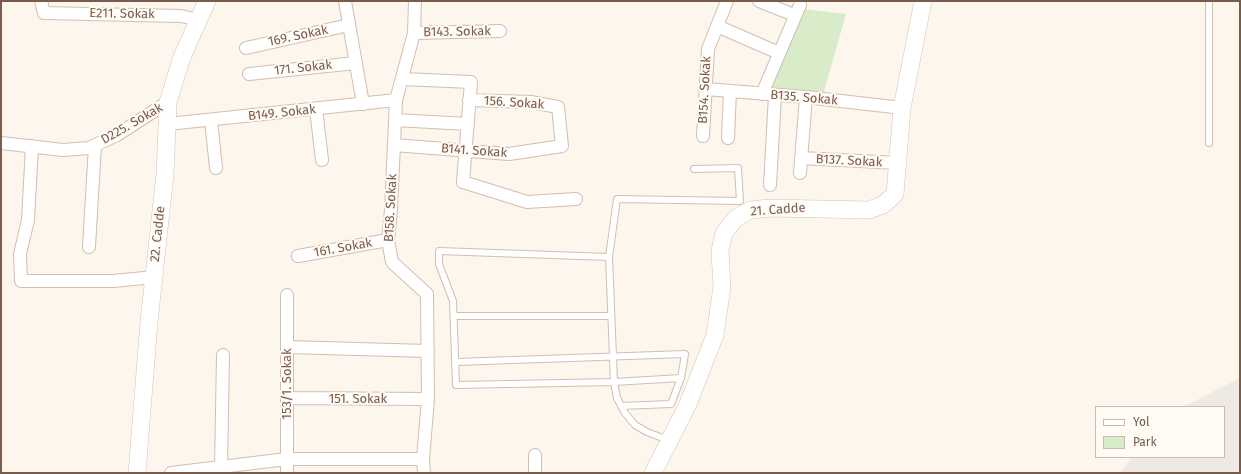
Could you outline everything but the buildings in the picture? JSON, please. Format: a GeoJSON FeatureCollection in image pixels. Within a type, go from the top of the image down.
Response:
{"type":"FeatureCollection","features":[{"type":"Feature","properties":{"kind":"main road","name":"22. Cadde"},"geometry":{"type":"LineString","coordinates":[[137,473],[164,174],[168,124],[168,102],[182,57],[207,1]]}},
{"type":"Feature","properties":{"kind":"main road","name":"21. Cadde"},"geometry":{"type":"LineString","coordinates":[[653,473],[688,404],[715,335],[722,287],[720,251],[724,233],[736,218],[750,210],[798,207],[869,210],[883,205],[895,194],[902,108],[923,1]]}},
{"type":"Feature","properties":{"kind":"street","name":"E211. Sokak"},"geometry":{"type":"LineString","coordinates":[[42,1],[44,13],[181,16],[199,20]]}},
{"type":"Feature","properties":{"kind":"street"},"geometry":{"type":"LineString","coordinates":[[345,1],[363,104]]}},
{"type":"Feature","properties":{"kind":"street","name":"B158. Sokak"},"geometry":{"type":"LineString","coordinates":[[416,1],[414,33],[396,100],[391,210],[388,240],[392,262],[427,294],[428,399],[424,473]]}},
{"type":"Feature","properties":{"kind":"street","name":"B154. Sokak"},"geometry":{"type":"LineString","coordinates":[[703,136],[708,49],[727,1]]}},
{"type":"Feature","properties":{"kind":"street"},"geometry":{"type":"LineString","coordinates":[[759,1],[797,10],[762,94]]}},
{"type":"Feature","properties":{"kind":"street","name":"169. Sokak"},"geometry":{"type":"LineString","coordinates":[[246,48],[349,25]]}},
{"type":"Feature","properties":{"kind":"street"},"geometry":{"type":"LineString","coordinates":[[717,26],[779,53]]}},
{"type":"Feature","properties":{"kind":"street","name":"B143. Sokak"},"geometry":{"type":"LineString","coordinates":[[414,33],[500,31]]}},
{"type":"Feature","properties":{"kind":"street","name":"171. Sokak"},"geometry":{"type":"LineString","coordinates":[[249,74],[356,63]]}},
{"type":"Feature","properties":{"kind":"street","name":"156. Sokak"},"geometry":{"type":"LineString","coordinates":[[402,79],[471,82],[467,150],[463,182],[527,202],[576,199]]}},
{"type":"Feature","properties":{"kind":"street","name":"B135. Sokak"},"geometry":{"type":"LineString","coordinates":[[706,89],[806,97],[902,108]]}},
{"type":"Feature","properties":{"kind":"street"},"geometry":{"type":"LineString","coordinates":[[728,138],[730,91]]}},
{"type":"Feature","properties":{"kind":"street"},"geometry":{"type":"LineString","coordinates":[[770,186],[775,95]]}},
{"type":"Feature","properties":{"kind":"street"},"geometry":{"type":"LineString","coordinates":[[800,173],[806,97]]}},
{"type":"Feature","properties":{"kind":"street","name":"B149. Sokak"},"geometry":{"type":"LineString","coordinates":[[168,124],[396,100]]}},
{"type":"Feature","properties":{"kind":"street","name":"156. Sokak"},"geometry":{"type":"LineString","coordinates":[[470,100],[531,102],[558,107]]}},
{"type":"Feature","properties":{"kind":"street","name":"D225. Sokak"},"geometry":{"type":"LineString","coordinates":[[1,143],[63,150],[89,148],[117,135],[168,102]]}},
{"type":"Feature","properties":{"kind":"street","name":"B141. Sokak"},"geometry":{"type":"LineString","coordinates":[[394,145],[509,154],[562,146],[558,107]]}},
{"type":"Feature","properties":{"kind":"street"},"geometry":{"type":"LineString","coordinates":[[316,109],[322,160]]}},
{"type":"Feature","properties":{"kind":"street"},"geometry":{"type":"LineString","coordinates":[[211,120],[216,168]]}},
{"type":"Feature","properties":{"kind":"street"},"geometry":{"type":"LineString","coordinates":[[395,120],[468,124]]}},
{"type":"Feature","properties":{"kind":"street"},"geometry":{"type":"LineString","coordinates":[[89,247],[95,145]]}},
{"type":"Feature","properties":{"kind":"street"},"geometry":{"type":"LineString","coordinates":[[32,146],[28,220],[20,254],[21,281],[113,281],[154,277]]}},
{"type":"Feature","properties":{"kind":"street","name":"B137. Sokak"},"geometry":{"type":"LineString","coordinates":[[801,158],[898,163]]}},
{"type":"Feature","properties":{"kind":"street","name":"161. Sokak"},"geometry":{"type":"LineString","coordinates":[[298,256],[388,240]]}},
{"type":"Feature","properties":{"kind":"street","name":"153/1. Sokak"},"geometry":{"type":"LineString","coordinates":[[287,295],[287,473]]}},
{"type":"Feature","properties":{"kind":"street"},"geometry":{"type":"LineString","coordinates":[[287,347],[428,351]]}},
{"type":"Feature","properties":{"kind":"street"},"geometry":{"type":"LineString","coordinates":[[221,467],[223,355]]}},
{"type":"Feature","properties":{"kind":"street","name":"151. Sokak"},"geometry":{"type":"LineString","coordinates":[[287,398],[428,399]]}},
{"type":"Feature","properties":{"kind":"street"},"geometry":{"type":"LineString","coordinates":[[535,455],[535,473]]}},
{"type":"Feature","properties":{"kind":"street"},"geometry":{"type":"LineString","coordinates":[[170,473],[287,459],[424,459]]}},
{"type":"Feature","properties":{"kind":"lane"},"geometry":{"type":"LineString","coordinates":[[1208,1],[1209,143]]}},
{"type":"Feature","properties":{"kind":"lane"},"geometry":{"type":"LineString","coordinates":[[670,440],[647,432],[635,425],[621,406],[614,382],[609,256],[617,200],[740,201],[738,168],[694,169]]}},
{"type":"Feature","properties":{"kind":"lane"},"geometry":{"type":"LineString","coordinates":[[609,256],[439,251],[439,264],[453,301],[456,385],[614,382],[681,378]]}},
{"type":"Feature","properties":{"kind":"lane"},"geometry":{"type":"LineString","coordinates":[[454,316],[611,316]]}},
{"type":"Feature","properties":{"kind":"lane"},"geometry":{"type":"LineString","coordinates":[[456,362],[685,354],[681,378],[671,404],[621,406]]}},
{"type":"Feature","properties":{"kind":"shaded area"},"geometry":{"type":"Polygon","coordinates":[[[1240,378],[1240,473],[1120,473],[1130,458],[1225,458],[1225,406],[1185,406],[1240,378]]]}},
{"type":"Feature","properties":{"kind":"green space"},"geometry":{"type":"Polygon","coordinates":[[[803,9],[846,14],[823,95],[769,89],[803,9]]]}}]}
